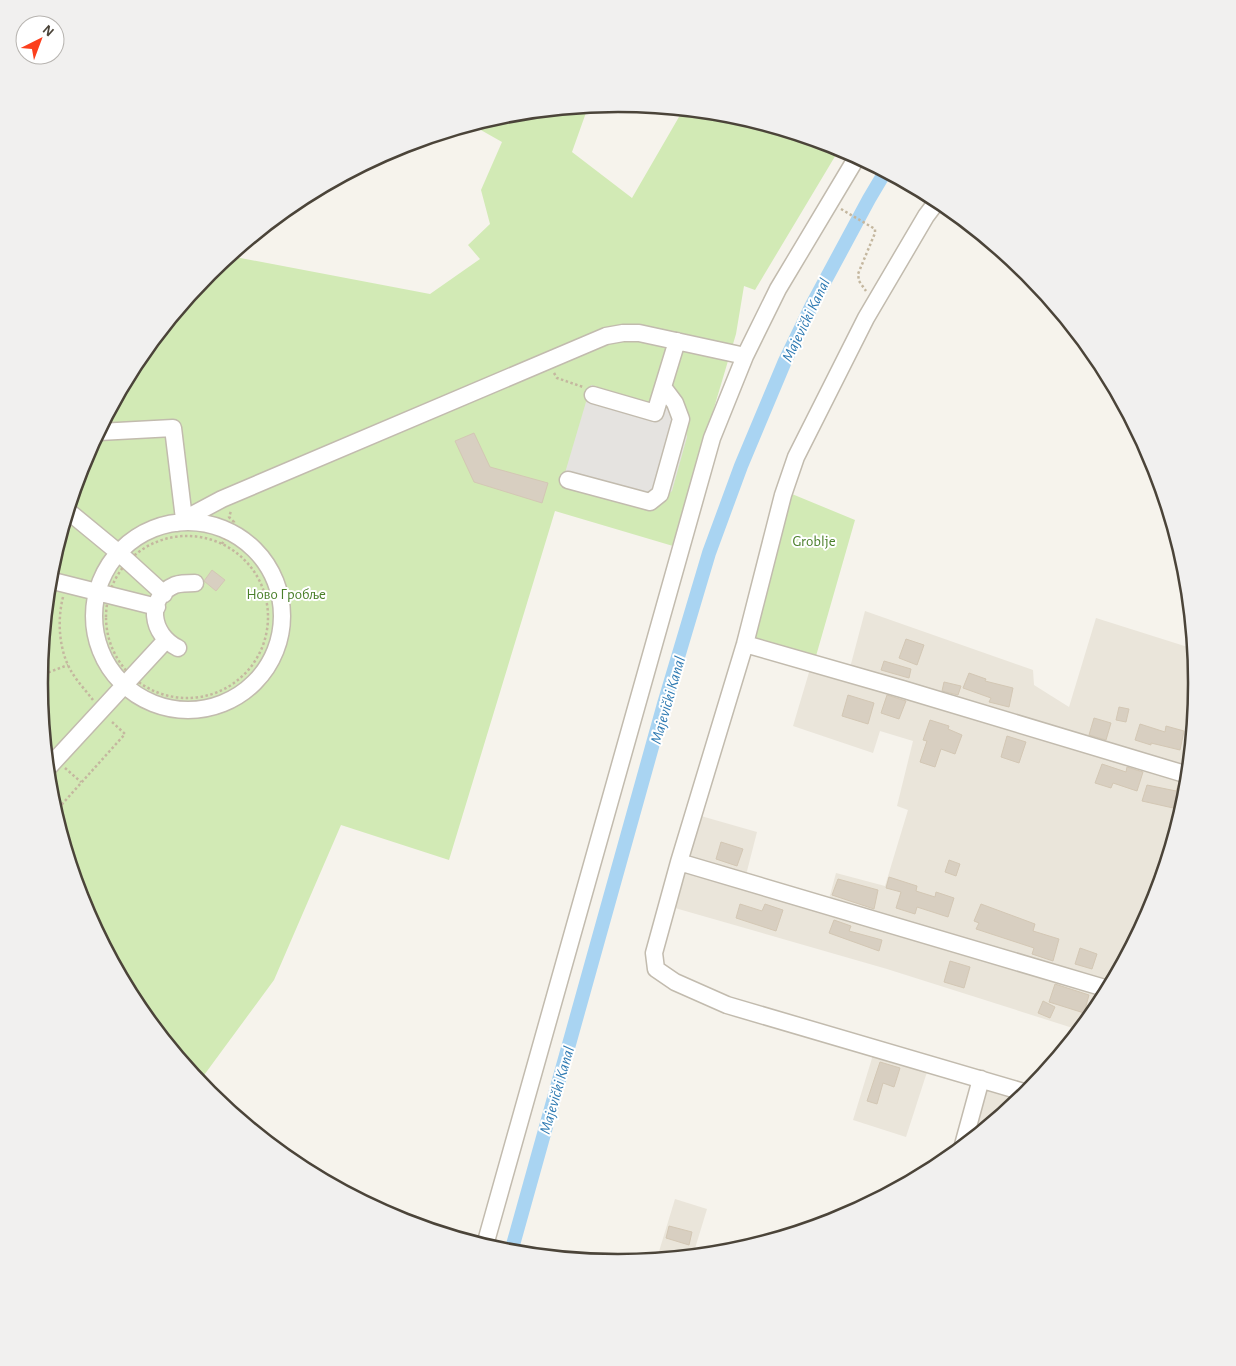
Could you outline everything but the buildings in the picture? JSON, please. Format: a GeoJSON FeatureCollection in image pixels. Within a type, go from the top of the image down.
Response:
{"type":"FeatureCollection","features":[{"type":"Feature","properties":{"kind":"street"},"geometry":{"type":"LineString","coordinates":[[487,1238],[712,438],[745,356],[778,289],[853,164]]}},
{"type":"Feature","properties":{"kind":"street"},"geometry":{"type":"LineString","coordinates":[[932,207],[875,303],[796,457],[783,495],[745,644],[679,862],[654,953],[656,969],[675,982],[727,1005],[1017,1090]]}},
{"type":"Feature","properties":{"kind":"street"},"geometry":{"type":"LineString","coordinates":[[181,521],[204,524],[226,538],[241,538],[261,557],[272,574],[282,605],[281,632],[275,651],[266,669],[248,688],[237,696],[225,702],[200,709],[180,709],[160,705],[148,700],[129,681],[108,665],[98,640],[95,614],[103,593],[102,578],[123,557],[129,544],[146,533],[164,525],[181,521],[222,499],[606,336],[639,333],[745,356]]}},
{"type":"Feature","properties":{"kind":"street"},"geometry":{"type":"LineString","coordinates":[[593,395],[655,413],[678,341]]}},
{"type":"Feature","properties":{"kind":"street"},"geometry":{"type":"LineString","coordinates":[[568,480],[650,502],[660,494],[681,419],[675,403],[664,387]]}},
{"type":"Feature","properties":{"kind":"street"},"geometry":{"type":"LineString","coordinates":[[106,432],[173,428],[181,521]]}},
{"type":"Feature","properties":{"kind":"street"},"geometry":{"type":"LineString","coordinates":[[73,515],[123,557],[160,601]]}},
{"type":"Feature","properties":{"kind":"street"},"geometry":{"type":"LineString","coordinates":[[56,582],[103,593],[160,601]]}},
{"type":"Feature","properties":{"kind":"street"},"geometry":{"type":"LineString","coordinates":[[53,763],[129,681],[172,644],[156,624],[160,601],[175,585],[195,583]]}},
{"type":"Feature","properties":{"kind":"street"},"geometry":{"type":"LineString","coordinates":[[745,644],[1181,773]]}},
{"type":"Feature","properties":{"kind":"street"},"geometry":{"type":"LineString","coordinates":[[679,862],[1100,987]]}},
{"type":"Feature","properties":{"kind":"street"},"geometry":{"type":"LineString","coordinates":[[966,1136],[981,1079]]}},
{"type":"Feature","properties":{"kind":"path"},"geometry":{"type":"LineString","coordinates":[[850,214],[875,229],[876,234],[858,274],[859,280],[875,303]]}},
{"type":"Feature","properties":{"kind":"path"},"geometry":{"type":"LineString","coordinates":[[562,369],[554,373],[557,378],[592,390],[593,395]]}},
{"type":"Feature","properties":{"kind":"path"},"geometry":{"type":"LineString","coordinates":[[226,538],[234,522],[229,517],[232,509]]}},
{"type":"Feature","properties":{"kind":"path"},"geometry":{"type":"LineString","coordinates":[[178,536],[226,538],[247,562],[261,583],[266,595],[269,620],[267,633],[259,656],[252,667],[222,691],[198,698],[185,698],[160,693],[129,681],[109,639],[103,593],[116,577],[123,557],[142,550],[153,543],[178,536]]}},
{"type":"Feature","properties":{"kind":"path"},"geometry":{"type":"LineString","coordinates":[[61,806],[125,734],[102,711],[72,673],[68,665],[62,649],[60,620],[61,604],[67,584]]}},
{"type":"Feature","properties":{"kind":"path"},"geometry":{"type":"LineString","coordinates":[[48,672],[68,665]]}},
{"type":"Feature","properties":{"kind":"shaded area"},"geometry":{"type":"Polygon","coordinates":[[[591,385],[683,413],[687,437],[672,491],[652,509],[562,483],[591,385]]]}},
{"type":"Feature","properties":{"kind":"shaded area"},"geometry":{"type":"Polygon","coordinates":[[[865,611],[1033,670],[1034,685],[1069,707],[1096,618],[1187,647],[1187,720],[1184,757],[1169,831],[1145,901],[1130,935],[1112,968],[1072,1028],[887,969],[661,904],[687,812],[757,832],[746,875],[829,899],[836,873],[885,886],[908,810],[897,806],[913,741],[880,731],[873,753],[793,726],[810,669],[847,679],[865,611]]]}},
{"type":"Feature","properties":{"kind":"shaded area"},"geometry":{"type":"Polygon","coordinates":[[[873,1055],[927,1072],[906,1137],[853,1120],[873,1055]]]}},
{"type":"Feature","properties":{"kind":"shaded area"},"geometry":{"type":"Polygon","coordinates":[[[985,1086],[1013,1094],[994,1112],[972,1130],[985,1086]]]}},
{"type":"Feature","properties":{"kind":"shaded area"},"geometry":{"type":"Polygon","coordinates":[[[675,1199],[707,1209],[695,1249],[659,1252],[675,1199]]]}},
{"type":"Feature","properties":{"kind":"green space","name":"Ново Гробље"},"geometry":{"type":"Polygon","coordinates":[[[586,114],[572,152],[632,198],[680,116],[729,123],[766,132],[835,156],[755,290],[744,286],[736,334],[673,546],[555,511],[449,860],[341,825],[274,980],[204,1075],[165,1030],[124,968],[106,935],[78,866],[58,794],[49,720],[49,646],[58,572],[78,500],[106,431],[144,366],[189,307],[238,258],[430,294],[480,259],[468,245],[490,224],[481,190],[502,142],[480,130],[544,117],[586,114]]]}},
{"type":"Feature","properties":{"kind":"green space","name":"Groblje"},"geometry":{"type":"Polygon","coordinates":[[[792,494],[855,520],[816,656],[750,639],[792,494]]]}},
{"type":"Feature","properties":{"kind":"waterway","name":"Majevički Kanal"},"geometry":{"type":"LineString","coordinates":[[513,1244],[664,704],[709,553],[741,466],[785,361],[812,305],[882,177]]}}]}
